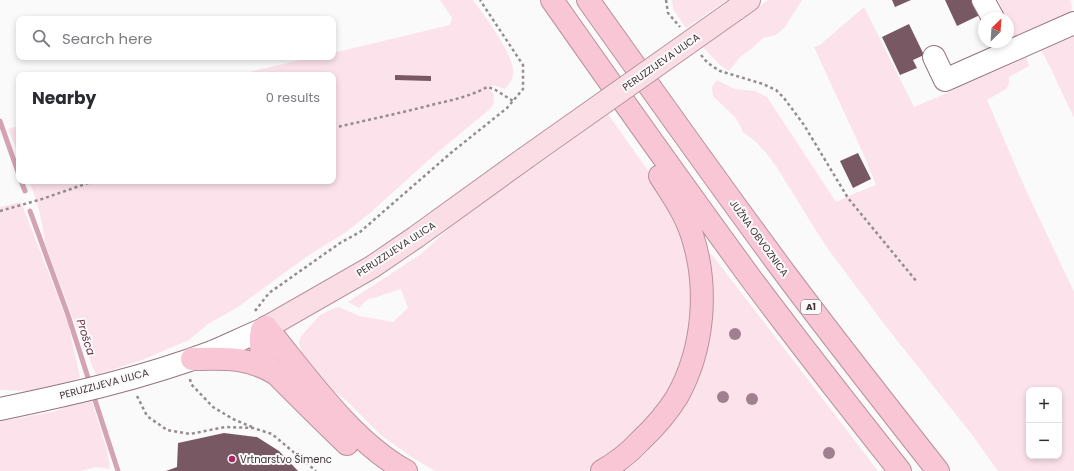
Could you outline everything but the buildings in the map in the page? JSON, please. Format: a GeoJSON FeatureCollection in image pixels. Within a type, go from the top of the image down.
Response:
{"type":"FeatureCollection","features":[{"type":"Feature","properties":{"kind":"highway"},"geometry":{"type":"LineString","coordinates":[[552,0],[652,142],[753,280],[900,471]]}},
{"type":"Feature","properties":{"kind":"highway","name":"JUŽNA OBVOZNICA"},"geometry":{"type":"LineString","coordinates":[[588,0],[785,273],[861,374],[938,471]]}},
{"type":"Feature","properties":{"kind":"highway"},"geometry":{"type":"LineString","coordinates":[[602,471],[635,447],[659,422],[669,409],[690,368],[699,335],[702,304],[700,267],[696,250],[686,219],[651,164],[652,142]]}},
{"type":"Feature","properties":{"kind":"highway"},"geometry":{"type":"LineString","coordinates":[[261,323],[261,349],[265,360],[277,375],[348,444],[381,471]]}},
{"type":"Feature","properties":{"kind":"highway"},"geometry":{"type":"LineString","coordinates":[[261,323],[354,432],[385,458],[406,471]]}},
{"type":"Feature","properties":{"kind":"highway"},"geometry":{"type":"LineString","coordinates":[[190,360],[239,360],[255,363],[267,368],[277,375]]}},
{"type":"Feature","properties":{"kind":"main road","name":"PERUZZIJEVA ULICA"},"geometry":{"type":"LineString","coordinates":[[261,323],[372,267],[742,5]]}},
{"type":"Feature","properties":{"kind":"street"},"geometry":{"type":"LineString","coordinates":[[983,0],[990,12]]}},
{"type":"Feature","properties":{"kind":"street"},"geometry":{"type":"LineString","coordinates":[[1014,45],[1074,23]]}},
{"type":"Feature","properties":{"kind":"street"},"geometry":{"type":"LineString","coordinates":[[934,57],[946,80],[1006,48]]}},
{"type":"Feature","properties":{"kind":"street","name":"PERUZZIJEVA ULICA"},"geometry":{"type":"LineString","coordinates":[[0,409],[120,381],[190,360],[213,352],[261,323]]}},
{"type":"Feature","properties":{"kind":"path"},"geometry":{"type":"LineString","coordinates":[[261,323],[269,293],[340,243],[360,232],[452,152],[507,108],[523,89],[523,65],[480,0]]}},
{"type":"Feature","properties":{"kind":"path"},"geometry":{"type":"LineString","coordinates":[[666,0],[668,13],[681,28]]}},
{"type":"Feature","properties":{"kind":"path"},"geometry":{"type":"LineString","coordinates":[[697,50],[706,61],[720,71],[748,78],[763,84],[776,90],[784,98],[804,125],[848,198],[917,282]]}},
{"type":"Feature","properties":{"kind":"path"},"geometry":{"type":"LineString","coordinates":[[336,127],[411,111],[478,92],[488,87],[513,101]]}},
{"type":"Feature","properties":{"kind":"path"},"geometry":{"type":"LineString","coordinates":[[0,211],[42,199],[85,184]]}},
{"type":"Feature","properties":{"kind":"path"},"geometry":{"type":"LineString","coordinates":[[190,360],[191,384],[213,407],[233,419],[253,428],[272,434],[316,471]]}},
{"type":"Feature","properties":{"kind":"path"},"geometry":{"type":"LineString","coordinates":[[120,381],[147,416],[167,430],[190,434],[225,427],[253,428]]}},
{"type":"Feature","properties":{"kind":"shaded area"},"geometry":{"type":"Polygon","coordinates":[[[440,0],[473,0],[492,26],[510,58],[513,68],[513,76],[505,89],[493,85],[489,89],[494,95],[494,102],[491,108],[346,232],[306,257],[238,307],[208,324],[189,340],[142,360],[96,375],[45,243],[39,211],[30,184],[336,184],[336,72],[249,72],[301,60],[336,60],[336,52],[450,25],[452,18],[440,0]]]}},
{"type":"Feature","properties":{"kind":"shaded area"},"geometry":{"type":"Polygon","coordinates":[[[672,0],[727,0],[686,28],[673,9],[672,0]]]}},
{"type":"Feature","properties":{"kind":"shaded area"},"geometry":{"type":"Polygon","coordinates":[[[768,0],[802,0],[785,27],[776,35],[763,38],[740,57],[729,71],[720,65],[703,47],[768,0]]]}},
{"type":"Feature","properties":{"kind":"shaded area"},"geometry":{"type":"Polygon","coordinates":[[[998,0],[1070,0],[1072,5],[1072,10],[1068,19],[1015,43],[1014,12],[1003,12],[998,0]]]}},
{"type":"Feature","properties":{"kind":"shaded area"},"geometry":{"type":"Polygon","coordinates":[[[864,7],[914,107],[952,91],[971,72],[1024,51],[1029,66],[1009,77],[1009,84],[1006,89],[987,100],[1025,188],[1074,292],[1074,471],[998,471],[973,436],[888,329],[831,253],[767,154],[756,142],[743,132],[736,118],[713,96],[712,87],[717,80],[734,89],[755,91],[767,97],[836,202],[876,185],[814,47],[820,45],[864,7]]]}},
{"type":"Feature","properties":{"kind":"shaded area"},"geometry":{"type":"Polygon","coordinates":[[[1074,27],[1074,118],[1050,67],[1038,46],[1074,27]]]}},
{"type":"Feature","properties":{"kind":"shaded area"},"geometry":{"type":"Polygon","coordinates":[[[608,114],[658,185],[682,232],[689,265],[693,321],[681,371],[653,418],[596,467],[587,471],[435,471],[410,456],[381,435],[347,401],[323,383],[302,354],[299,342],[301,336],[320,315],[339,307],[359,316],[393,322],[408,308],[401,289],[367,300],[359,308],[348,302],[421,254],[471,208],[550,156],[608,114]]]}},
{"type":"Feature","properties":{"kind":"shaded area"},"geometry":{"type":"Polygon","coordinates":[[[16,127],[16,149],[8,129],[16,127]]]}},
{"type":"Feature","properties":{"kind":"shaded area"},"geometry":{"type":"Polygon","coordinates":[[[21,202],[68,323],[80,377],[63,385],[39,391],[0,390],[0,207],[21,202]]]}},
{"type":"Feature","properties":{"kind":"shaded area"},"geometry":{"type":"Polygon","coordinates":[[[708,253],[713,256],[878,471],[614,471],[675,410],[708,253]]]}},
{"type":"Feature","properties":{"kind":"shaded area"},"geometry":{"type":"Polygon","coordinates":[[[91,399],[107,450],[110,469],[96,467],[80,471],[0,471],[0,421],[53,412],[91,399]]]}},
{"type":"Feature","properties":{"kind":"waterway","name":"Prošca"},"geometry":{"type":"LineString","coordinates":[[0,121],[16,166]]}},
{"type":"Feature","properties":{"kind":"waterway","name":"Prošca"},"geometry":{"type":"LineString","coordinates":[[22,184],[25,191]]}},
{"type":"Feature","properties":{"kind":"waterway","name":"Prošca"},"geometry":{"type":"LineString","coordinates":[[30,211],[68,315],[90,384]]}},
{"type":"Feature","properties":{"kind":"waterway","name":"Prošca"},"geometry":{"type":"LineString","coordinates":[[93,394],[118,471]]}},
{"type":"Feature","properties":{"kind":"place","name":"Vrtnarstvo Šimenc"},"geometry":{"type":"Point","coordinates":[232,459]}}]}
